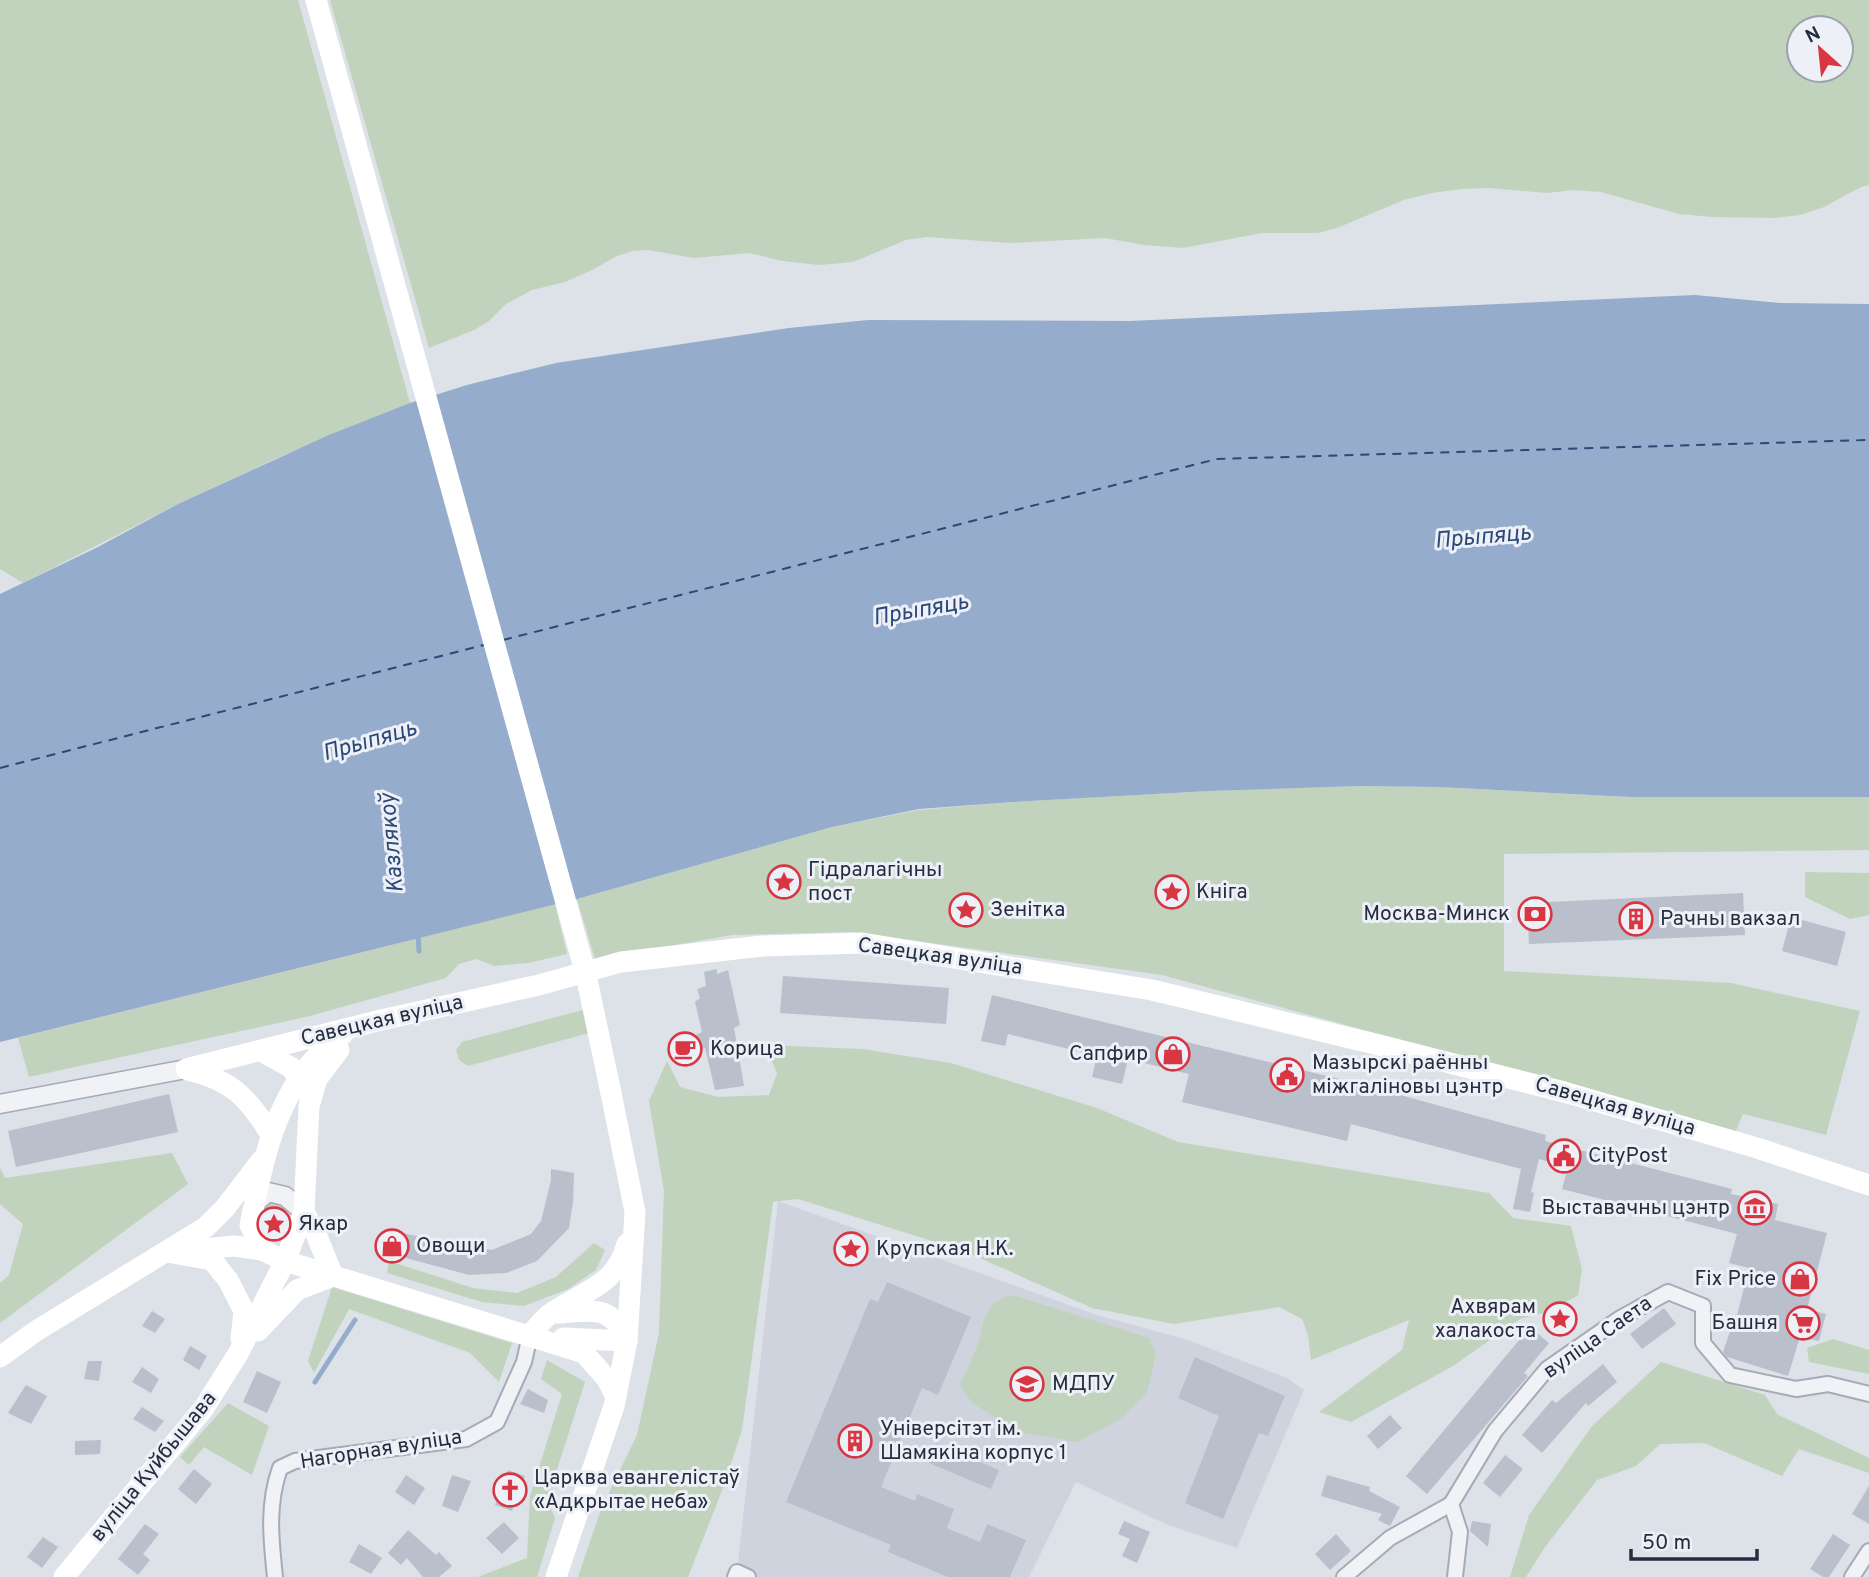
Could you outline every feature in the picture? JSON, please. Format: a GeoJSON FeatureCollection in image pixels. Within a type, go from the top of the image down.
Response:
{"type":"FeatureCollection","features":[{"type":"Feature","properties":{"kind":"main road"},"geometry":{"type":"LineString","coordinates":[[316,0],[586,975],[635,1212],[627,1341],[616,1397],[556,1577]]}},
{"type":"Feature","properties":{"kind":"main road","name":"Савецкая вуліца"},"geometry":{"type":"LineString","coordinates":[[186,1069],[381,1020],[539,985],[621,962],[762,946],[862,943],[1152,990],[1564,1092],[1758,1148],[1869,1185]]}},
{"type":"Feature","properties":{"kind":"main road"},"geometry":{"type":"LineString","coordinates":[[262,1250],[250,1225],[269,1144],[290,1090],[308,1066],[339,1035],[381,1020]]}},
{"type":"Feature","properties":{"kind":"main road","name":"вуліца Куйбышава"},"geometry":{"type":"LineString","coordinates":[[64,1577],[204,1408],[239,1352],[285,1261],[303,1212],[309,1106],[317,1079],[331,1057],[352,1037],[381,1020]]}},
{"type":"Feature","properties":{"kind":"main road"},"geometry":{"type":"LineString","coordinates":[[261,1051],[292,1068],[309,1106]]}},
{"type":"Feature","properties":{"kind":"main road"},"geometry":{"type":"LineString","coordinates":[[186,1069],[214,1076],[231,1087],[258,1114],[269,1144]]}},
{"type":"Feature","properties":{"kind":"main road"},"geometry":{"type":"LineString","coordinates":[[0,1357],[36,1331],[206,1227],[225,1208],[269,1144]]}},
{"type":"Feature","properties":{"kind":"main road"},"geometry":{"type":"LineString","coordinates":[[303,1212],[316,1234],[333,1276]]}},
{"type":"Feature","properties":{"kind":"main road"},"geometry":{"type":"LineString","coordinates":[[530,1335],[550,1313],[604,1283],[622,1261],[635,1212]]}},
{"type":"Feature","properties":{"kind":"main road"},"geometry":{"type":"LineString","coordinates":[[167,1252],[234,1246],[262,1250],[285,1261],[530,1335],[584,1353],[607,1379],[616,1397]]}},
{"type":"Feature","properties":{"kind":"main road"},"geometry":{"type":"LineString","coordinates":[[167,1252],[212,1259],[228,1280],[244,1311],[239,1352]]}},
{"type":"Feature","properties":{"kind":"main road"},"geometry":{"type":"LineString","coordinates":[[239,1352],[297,1290],[333,1276]]}},
{"type":"Feature","properties":{"kind":"main road"},"geometry":{"type":"LineString","coordinates":[[550,1313],[599,1310],[619,1323],[627,1341]]}},
{"type":"Feature","properties":{"kind":"main road"},"geometry":{"type":"LineString","coordinates":[[530,1335],[627,1341]]}},
{"type":"Feature","properties":{"kind":"street","name":"Савецкая вуліца"},"geometry":{"type":"LineString","coordinates":[[0,1104],[186,1069]]}},
{"type":"Feature","properties":{"kind":"street"},"geometry":{"type":"LineString","coordinates":[[254,1204],[268,1192],[285,1196],[303,1212]]}},
{"type":"Feature","properties":{"kind":"street","name":"вуліца Саета"},"geometry":{"type":"LineString","coordinates":[[1451,1504],[1495,1431],[1547,1369],[1619,1319],[1668,1292],[1703,1306],[1703,1343],[1730,1375],[1796,1388],[1828,1384],[1869,1394]]}},
{"type":"Feature","properties":{"kind":"street","name":"Нагорная вуліца"},"geometry":{"type":"LineString","coordinates":[[275,1577],[269,1527],[274,1486],[280,1468],[295,1461],[466,1439],[497,1422],[524,1362],[530,1335]]}},
{"type":"Feature","properties":{"kind":"street"},"geometry":{"type":"LineString","coordinates":[[1344,1577],[1390,1538],[1451,1504],[1460,1532],[1455,1577]]}},
{"type":"Feature","properties":{"kind":"street"},"geometry":{"type":"LineString","coordinates":[[1852,1577],[1869,1551]]}},
{"type":"Feature","properties":{"kind":"street"},"geometry":{"type":"LineString","coordinates":[[735,1577],[737,1572],[748,1577]]}},
{"type":"Feature","properties":{"kind":"shaded area","name":"МДПУ"},"geometry":{"type":"Polygon","coordinates":[[[778,1201],[1097,1315],[1188,1340],[1287,1378],[1304,1390],[1237,1548],[1168,1525],[1076,1482],[1029,1577],[748,1577],[737,1572],[778,1201]]]}},
{"type":"Feature","properties":{"kind":"green space"},"geometry":{"type":"Polygon","coordinates":[[[0,0],[298,0],[410,403],[277,458],[178,504],[23,583],[0,569],[0,0]]]}},
{"type":"Feature","properties":{"kind":"green space"},"geometry":{"type":"Polygon","coordinates":[[[330,0],[1869,0],[1869,185],[1824,207],[1800,215],[1773,218],[1713,217],[1679,214],[1601,192],[1573,190],[1547,193],[1489,188],[1432,193],[1404,200],[1337,228],[1318,233],[1262,233],[1183,248],[1105,238],[1010,243],[927,237],[906,240],[853,262],[819,265],[782,261],[750,253],[694,258],[648,250],[633,251],[565,282],[532,290],[506,304],[488,322],[429,348],[330,0]]]}},
{"type":"Feature","properties":{"kind":"green space"},"geometry":{"type":"Polygon","coordinates":[[[1360,786],[1439,787],[1630,797],[1869,797],[1869,850],[1504,854],[1504,971],[1731,983],[1860,1011],[1826,1135],[1743,1114],[1736,1131],[1162,975],[852,932],[732,935],[595,959],[577,899],[832,827],[919,810],[1209,791],[1360,786]]]}},
{"type":"Feature","properties":{"kind":"green space"},"geometry":{"type":"Polygon","coordinates":[[[1805,872],[1869,873],[1869,915],[1850,919],[1805,897],[1805,872]]]}},
{"type":"Feature","properties":{"kind":"green space"},"geometry":{"type":"Polygon","coordinates":[[[555,904],[567,954],[528,963],[494,966],[477,959],[459,964],[446,978],[310,1016],[29,1077],[18,1038],[555,904]]]}},
{"type":"Feature","properties":{"kind":"green space"},"geometry":{"type":"Polygon","coordinates":[[[583,1010],[589,1033],[468,1066],[459,1060],[456,1050],[462,1042],[583,1010]]]}},
{"type":"Feature","properties":{"kind":"green space"},"geometry":{"type":"Polygon","coordinates":[[[765,1045],[862,1049],[951,1063],[1097,1108],[1178,1142],[1489,1193],[1513,1218],[1571,1226],[1582,1269],[1578,1296],[1542,1313],[1520,1319],[1453,1366],[1351,1422],[1319,1412],[1402,1350],[1409,1320],[1311,1360],[1308,1335],[1302,1319],[1279,1307],[1174,1324],[1092,1308],[964,1251],[798,1199],[773,1202],[742,1430],[723,1488],[688,1577],[578,1577],[601,1509],[637,1435],[659,1333],[664,1191],[649,1101],[667,1061],[680,1087],[718,1097],[769,1095],[777,1073],[765,1045]]]}},
{"type":"Feature","properties":{"kind":"green space"},"geometry":{"type":"Polygon","coordinates":[[[172,1153],[188,1184],[0,1323],[0,1283],[9,1275],[23,1224],[0,1204],[0,1168],[5,1178],[172,1153]]]}},
{"type":"Feature","properties":{"kind":"green space"},"geometry":{"type":"Polygon","coordinates":[[[273,1203],[284,1207],[288,1218],[284,1229],[273,1233],[262,1229],[258,1218],[262,1207],[273,1203]]]}},
{"type":"Feature","properties":{"kind":"green space"},"geometry":{"type":"Polygon","coordinates":[[[594,1243],[605,1250],[596,1270],[568,1289],[524,1306],[482,1302],[387,1273],[389,1261],[473,1288],[517,1293],[556,1277],[594,1243]]]}},
{"type":"Feature","properties":{"kind":"green space"},"geometry":{"type":"Polygon","coordinates":[[[332,1287],[512,1343],[499,1382],[470,1353],[349,1309],[314,1373],[308,1361],[332,1287]]]}},
{"type":"Feature","properties":{"kind":"green space"},"geometry":{"type":"Polygon","coordinates":[[[1016,1296],[1149,1338],[1156,1354],[1147,1393],[1119,1420],[1077,1442],[1019,1432],[972,1403],[960,1385],[976,1349],[988,1311],[998,1300],[1016,1296]]]}},
{"type":"Feature","properties":{"kind":"green space"},"geometry":{"type":"Polygon","coordinates":[[[1833,1339],[1869,1350],[1869,1374],[1809,1362],[1807,1348],[1833,1339]]]}},
{"type":"Feature","properties":{"kind":"green space"},"geometry":{"type":"Polygon","coordinates":[[[547,1360],[585,1382],[547,1501],[555,1518],[537,1577],[478,1577],[527,1558],[530,1496],[562,1394],[541,1379],[547,1360]]]}},
{"type":"Feature","properties":{"kind":"green space"},"geometry":{"type":"Polygon","coordinates":[[[1661,1362],[1765,1395],[1777,1414],[1869,1458],[1869,1473],[1799,1449],[1782,1476],[1704,1443],[1660,1444],[1636,1466],[1597,1480],[1545,1547],[1526,1577],[1510,1577],[1529,1515],[1592,1426],[1661,1362]]]}},
{"type":"Feature","properties":{"kind":"green space"},"geometry":{"type":"Polygon","coordinates":[[[228,1403],[269,1426],[252,1475],[204,1447],[189,1465],[180,1457],[228,1403]]]}},
{"type":"Feature","properties":{"kind":"water","name":"Прыпяць"},"geometry":{"type":"Polygon","coordinates":[[[1695,295],[1781,303],[1869,304],[1869,797],[1630,797],[1439,787],[1360,786],[1209,791],[919,809],[832,827],[577,899],[0,1042],[0,594],[96,548],[178,504],[329,435],[410,403],[467,385],[556,363],[789,328],[868,320],[1130,321],[1695,295]]]}},
{"type":"Feature","properties":{"kind":"building","name":"Рачны вакзал"},"geometry":{"type":"Polygon","coordinates":[[[1743,893],[1745,935],[1529,944],[1527,903],[1743,893]]]}},
{"type":"Feature","properties":{"kind":"building"},"geometry":{"type":"Polygon","coordinates":[[[1791,917],[1846,932],[1837,966],[1782,951],[1791,917]]]}},
{"type":"Feature","properties":{"kind":"building"},"geometry":{"type":"Polygon","coordinates":[[[717,969],[717,974],[728,970],[740,1025],[734,1028],[744,1086],[715,1090],[705,1048],[702,1049],[696,1035],[702,1032],[695,1002],[700,998],[697,989],[706,986],[704,972],[717,969]]]}},
{"type":"Feature","properties":{"kind":"building"},"geometry":{"type":"Polygon","coordinates":[[[783,976],[949,988],[946,1024],[780,1013],[783,976]]]}},
{"type":"Feature","properties":{"kind":"building"},"geometry":{"type":"Polygon","coordinates":[[[992,995],[1360,1084],[1546,1135],[1545,1141],[1732,1189],[1731,1194],[1778,1204],[1775,1220],[1827,1233],[1807,1309],[1826,1314],[1819,1341],[1800,1337],[1788,1376],[1727,1357],[1723,1352],[1730,1331],[1733,1331],[1749,1268],[1729,1263],[1737,1234],[1562,1189],[1568,1167],[1539,1159],[1531,1192],[1534,1193],[1530,1212],[1513,1209],[1521,1169],[1351,1124],[1347,1141],[1182,1102],[1189,1074],[1128,1059],[1122,1084],[1092,1077],[1097,1056],[1008,1034],[1005,1046],[981,1041],[992,995]]]}},
{"type":"Feature","properties":{"kind":"building"},"geometry":{"type":"Polygon","coordinates":[[[169,1094],[178,1132],[16,1167],[8,1131],[169,1094]]]}},
{"type":"Feature","properties":{"kind":"building"},"geometry":{"type":"Polygon","coordinates":[[[551,1169],[574,1173],[573,1202],[569,1228],[537,1261],[506,1273],[469,1275],[395,1255],[401,1233],[492,1250],[531,1234],[541,1221],[551,1169]]]}},
{"type":"Feature","properties":{"kind":"building","name":"Універсітэт ім. Шамякіна корпус 1"},"geometry":{"type":"Polygon","coordinates":[[[887,1282],[971,1317],[938,1395],[922,1388],[881,1487],[915,1501],[917,1494],[954,1509],[947,1528],[980,1542],[987,1524],[1026,1540],[1010,1577],[948,1577],[888,1552],[891,1545],[786,1502],[870,1299],[878,1302],[887,1282]]]}},
{"type":"Feature","properties":{"kind":"building"},"geometry":{"type":"Polygon","coordinates":[[[1664,1308],[1676,1324],[1642,1349],[1630,1334],[1664,1308]]]}},
{"type":"Feature","properties":{"kind":"building"},"geometry":{"type":"Polygon","coordinates":[[[152,1311],[165,1319],[155,1333],[142,1326],[152,1311]]]}},
{"type":"Feature","properties":{"kind":"building"},"geometry":{"type":"Polygon","coordinates":[[[1530,1327],[1549,1343],[1524,1373],[1528,1376],[1427,1494],[1406,1476],[1530,1327]]]}},
{"type":"Feature","properties":{"kind":"building"},"geometry":{"type":"Polygon","coordinates":[[[190,1346],[207,1356],[199,1370],[183,1360],[190,1346]]]}},
{"type":"Feature","properties":{"kind":"building"},"geometry":{"type":"Polygon","coordinates":[[[1195,1357],[1285,1396],[1268,1436],[1259,1433],[1223,1519],[1185,1503],[1219,1416],[1178,1398],[1195,1357]]]}},
{"type":"Feature","properties":{"kind":"building"},"geometry":{"type":"Polygon","coordinates":[[[88,1361],[102,1361],[99,1381],[84,1379],[88,1361]]]}},
{"type":"Feature","properties":{"kind":"building"},"geometry":{"type":"Polygon","coordinates":[[[1603,1364],[1617,1382],[1588,1406],[1586,1403],[1542,1453],[1522,1435],[1552,1400],[1556,1403],[1603,1364]]]}},
{"type":"Feature","properties":{"kind":"building"},"geometry":{"type":"Polygon","coordinates":[[[142,1367],[159,1379],[151,1393],[132,1382],[142,1367]]]}},
{"type":"Feature","properties":{"kind":"building"},"geometry":{"type":"Polygon","coordinates":[[[257,1371],[281,1382],[267,1413],[243,1402],[257,1371]]]}},
{"type":"Feature","properties":{"kind":"building"},"geometry":{"type":"Polygon","coordinates":[[[26,1385],[47,1396],[31,1424],[8,1413],[26,1385]]]}},
{"type":"Feature","properties":{"kind":"building"},"geometry":{"type":"Polygon","coordinates":[[[528,1389],[548,1400],[544,1413],[520,1404],[528,1389]]]}},
{"type":"Feature","properties":{"kind":"building"},"geometry":{"type":"Polygon","coordinates":[[[142,1407],[164,1421],[155,1432],[133,1419],[142,1407]]]}},
{"type":"Feature","properties":{"kind":"building"},"geometry":{"type":"Polygon","coordinates":[[[1390,1415],[1402,1428],[1378,1449],[1367,1436],[1390,1415]]]}},
{"type":"Feature","properties":{"kind":"building"},"geometry":{"type":"Polygon","coordinates":[[[101,1440],[100,1454],[75,1455],[75,1441],[101,1440]]]}},
{"type":"Feature","properties":{"kind":"building"},"geometry":{"type":"Polygon","coordinates":[[[937,1444],[999,1470],[991,1489],[929,1463],[937,1444]]]}},
{"type":"Feature","properties":{"kind":"building"},"geometry":{"type":"Polygon","coordinates":[[[1505,1455],[1523,1469],[1500,1497],[1483,1483],[1505,1455]]]}},
{"type":"Feature","properties":{"kind":"building"},"geometry":{"type":"Polygon","coordinates":[[[194,1469],[212,1484],[196,1504],[178,1489],[194,1469]]]}},
{"type":"Feature","properties":{"kind":"building","name":"Царква евангелістаў «Адкрытае неба»"},"geometry":{"type":"Polygon","coordinates":[[[508,1470],[525,1476],[512,1511],[495,1505],[508,1470]]]}},
{"type":"Feature","properties":{"kind":"building"},"geometry":{"type":"Polygon","coordinates":[[[406,1475],[425,1488],[414,1505],[395,1492],[406,1475]]]}},
{"type":"Feature","properties":{"kind":"building"},"geometry":{"type":"Polygon","coordinates":[[[452,1475],[471,1481],[458,1512],[442,1506],[452,1475]]]}},
{"type":"Feature","properties":{"kind":"building"},"geometry":{"type":"Polygon","coordinates":[[[1327,1475],[1370,1487],[1369,1491],[1400,1507],[1390,1526],[1378,1520],[1382,1514],[1321,1496],[1327,1475]]]}},
{"type":"Feature","properties":{"kind":"building"},"geometry":{"type":"Polygon","coordinates":[[[1869,1486],[1869,1524],[1852,1514],[1869,1486]]]}},
{"type":"Feature","properties":{"kind":"building"},"geometry":{"type":"Polygon","coordinates":[[[1124,1521],[1150,1532],[1137,1563],[1122,1556],[1130,1539],[1118,1534],[1124,1521]]]}},
{"type":"Feature","properties":{"kind":"building"},"geometry":{"type":"Polygon","coordinates":[[[1472,1521],[1491,1524],[1488,1547],[1470,1531],[1472,1521]]]}},
{"type":"Feature","properties":{"kind":"building"},"geometry":{"type":"Polygon","coordinates":[[[504,1522],[519,1538],[502,1554],[486,1538],[504,1522]]]}},
{"type":"Feature","properties":{"kind":"building"},"geometry":{"type":"Polygon","coordinates":[[[145,1524],[159,1534],[143,1554],[150,1560],[138,1575],[118,1559],[145,1524]]]}},
{"type":"Feature","properties":{"kind":"building"},"geometry":{"type":"Polygon","coordinates":[[[408,1530],[436,1555],[439,1552],[452,1566],[439,1577],[423,1577],[407,1558],[401,1565],[388,1553],[408,1530]]]}},
{"type":"Feature","properties":{"kind":"building"},"geometry":{"type":"Polygon","coordinates":[[[1336,1534],[1351,1551],[1330,1570],[1315,1554],[1336,1534]]]}},
{"type":"Feature","properties":{"kind":"building"},"geometry":{"type":"Polygon","coordinates":[[[1833,1534],[1850,1545],[1829,1577],[1823,1577],[1810,1569],[1833,1534]]]}},
{"type":"Feature","properties":{"kind":"building"},"geometry":{"type":"Polygon","coordinates":[[[43,1537],[58,1547],[42,1568],[27,1557],[43,1537]]]}},
{"type":"Feature","properties":{"kind":"building"},"geometry":{"type":"Polygon","coordinates":[[[359,1544],[382,1558],[371,1574],[349,1562],[359,1544]]]}},
{"type":"Feature","properties":{"kind":"waterway","name":"Казлякоў"},"geometry":{"type":"LineString","coordinates":[[418,933],[419,951]]}},
{"type":"Feature","properties":{"kind":"waterway","name":"Казлякоў"},"geometry":{"type":"LineString","coordinates":[[315,1382],[355,1320]]}},
{"type":"Feature","properties":{"kind":"ferry route"},"geometry":{"type":"LineString","coordinates":[[503,640],[1217,459],[1869,440]]}},
{"type":"Feature","properties":{"kind":"ferry route"},"geometry":{"type":"LineString","coordinates":[[0,768],[484,645]]}},
{"type":"Feature","properties":{"kind":"place","name":"Гідралагічны пост"},"geometry":{"type":"Point","coordinates":[784,882]}},
{"type":"Feature","properties":{"kind":"place","name":"Кніга"},"geometry":{"type":"Point","coordinates":[1172,892]}},
{"type":"Feature","properties":{"kind":"place","name":"Зенітка"},"geometry":{"type":"Point","coordinates":[966,910]}},
{"type":"Feature","properties":{"kind":"place","name":"Москва-Минск"},"geometry":{"type":"Point","coordinates":[1535,914]}},
{"type":"Feature","properties":{"kind":"place","name":"Рачны вакзал"},"geometry":{"type":"Point","coordinates":[1636,919]}},
{"type":"Feature","properties":{"kind":"place","name":"Корица"},"geometry":{"type":"Point","coordinates":[685,1049]}},
{"type":"Feature","properties":{"kind":"place","name":"Сапфир"},"geometry":{"type":"Point","coordinates":[1173,1054]}},
{"type":"Feature","properties":{"kind":"place","name":"Мазырскі раённы міжгаліновы цэнтр"},"geometry":{"type":"Point","coordinates":[1287,1075]}},
{"type":"Feature","properties":{"kind":"place","name":"CityPost"},"geometry":{"type":"Point","coordinates":[1564,1156]}},
{"type":"Feature","properties":{"kind":"place","name":"Выставачны цэнтр"},"geometry":{"type":"Point","coordinates":[1755,1208]}},
{"type":"Feature","properties":{"kind":"place","name":"Якар"},"geometry":{"type":"Point","coordinates":[274,1224]}},
{"type":"Feature","properties":{"kind":"place","name":"Овощи"},"geometry":{"type":"Point","coordinates":[392,1246]}},
{"type":"Feature","properties":{"kind":"place","name":"Крупская Н.К."},"geometry":{"type":"Point","coordinates":[851,1249]}},
{"type":"Feature","properties":{"kind":"place","name":"Fix Price"},"geometry":{"type":"Point","coordinates":[1800,1279]}},
{"type":"Feature","properties":{"kind":"place","name":"Ахвярам халакоста"},"geometry":{"type":"Point","coordinates":[1560,1319]}},
{"type":"Feature","properties":{"kind":"place","name":"Башня"},"geometry":{"type":"Point","coordinates":[1803,1323]}},
{"type":"Feature","properties":{"kind":"place","name":"МДПУ"},"geometry":{"type":"Point","coordinates":[1027,1384]}},
{"type":"Feature","properties":{"kind":"place","name":"Універсітэт ім. Шамякіна корпус 1"},"geometry":{"type":"Point","coordinates":[855,1441]}},
{"type":"Feature","properties":{"kind":"place","name":"Царква евангелістаў «Адкрытае неба»"},"geometry":{"type":"Point","coordinates":[510,1490]}}]}
